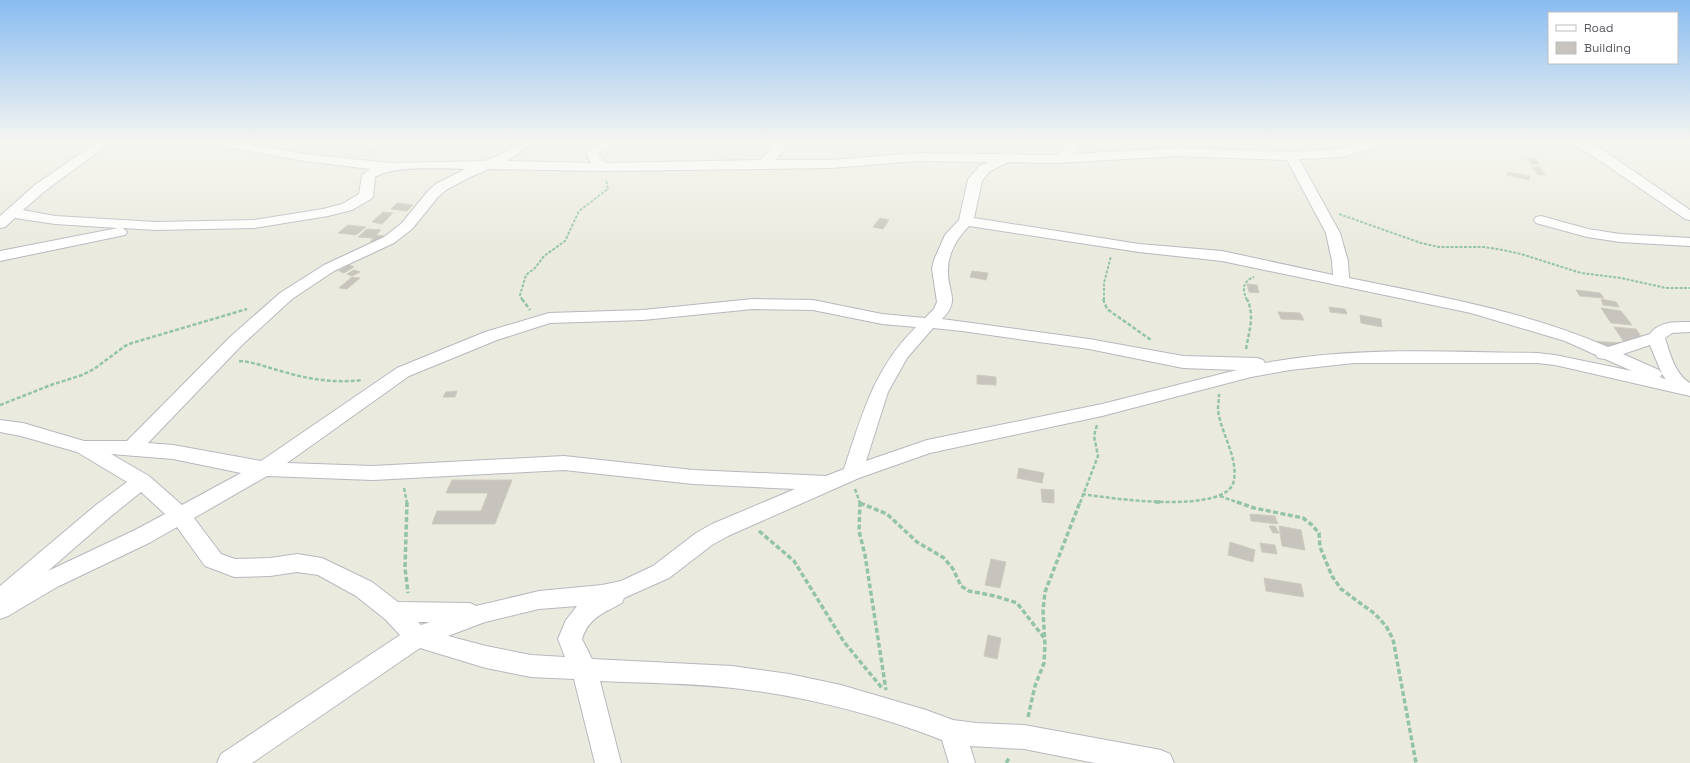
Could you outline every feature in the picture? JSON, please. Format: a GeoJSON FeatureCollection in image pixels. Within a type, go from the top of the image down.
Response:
{"type":"FeatureCollection","features":[{"type":"Feature","properties":{"kind":"street"},"geometry":{"type":"LineString","coordinates":[[0,224],[40,188],[55,178]]}},
{"type":"Feature","properties":{"kind":"street"},"geometry":{"type":"LineString","coordinates":[[13,213],[55,220],[156,226],[254,224],[323,213],[347,207],[359,202],[366,196],[369,178]]}},
{"type":"Feature","properties":{"kind":"street"},"geometry":{"type":"LineString","coordinates":[[132,448],[236,341],[286,296],[328,268],[389,240],[407,226],[433,194],[441,187],[460,178]]}},
{"type":"Feature","properties":{"kind":"street"},"geometry":{"type":"LineString","coordinates":[[852,473],[879,392],[899,356],[912,340],[943,308],[945,302],[940,269],[942,260],[952,235],[966,221],[969,202],[977,178]]}},
{"type":"Feature","properties":{"kind":"street"},"geometry":{"type":"LineString","coordinates":[[1302,178],[1333,233],[1336,242],[1341,282]]}},
{"type":"Feature","properties":{"kind":"street"},"geometry":{"type":"LineString","coordinates":[[1634,178],[1690,216]]}},
{"type":"Feature","properties":{"kind":"street"},"geometry":{"type":"LineString","coordinates":[[1541,220],[1587,233],[1620,238],[1690,242]]}},
{"type":"Feature","properties":{"kind":"street"},"geometry":{"type":"LineString","coordinates":[[966,221],[1138,248],[1222,256],[1482,311],[1571,337],[1686,388]]}},
{"type":"Feature","properties":{"kind":"street"},"geometry":{"type":"LineString","coordinates":[[0,256],[54,244],[156,226]]}},
{"type":"Feature","properties":{"kind":"street"},"geometry":{"type":"LineString","coordinates":[[0,609],[49,581],[106,554],[264,469],[403,372],[492,336],[549,318],[588,318],[643,315],[753,304],[807,304],[882,319],[962,326],[1089,344],[1182,362],[1241,369]]}},
{"type":"Feature","properties":{"kind":"street"},"geometry":{"type":"LineString","coordinates":[[943,308],[948,316],[962,326]]}},
{"type":"Feature","properties":{"kind":"street"},"geometry":{"type":"LineString","coordinates":[[1555,360],[1610,354],[1656,338],[1661,331],[1666,329],[1690,327]]}},
{"type":"Feature","properties":{"kind":"street"},"geometry":{"type":"LineString","coordinates":[[1656,338],[1665,364],[1686,388]]}},
{"type":"Feature","properties":{"kind":"street"},"geometry":{"type":"LineString","coordinates":[[608,763],[584,668],[573,648],[570,639],[574,627],[583,614],[625,589],[662,572],[704,539],[720,530],[852,473],[927,448],[1102,410],[1241,369],[1290,364],[1354,358],[1537,358],[1555,360],[1686,388]]}},
{"type":"Feature","properties":{"kind":"street"},"geometry":{"type":"LineString","coordinates":[[0,426],[23,430],[57,441],[83,447],[132,448],[173,452],[236,465],[264,469],[373,473],[564,463],[693,477],[829,484]]}},
{"type":"Feature","properties":{"kind":"street"},"geometry":{"type":"LineString","coordinates":[[83,447],[142,481],[180,515],[213,560],[234,568],[270,567],[297,563],[322,566],[364,589],[393,612],[417,637],[486,657],[531,666],[732,677],[789,685],[841,696],[926,722],[953,732],[976,735],[1024,737],[1160,763]]}},
{"type":"Feature","properties":{"kind":"street"},"geometry":{"type":"LineString","coordinates":[[0,600],[103,511],[142,481]]}},
{"type":"Feature","properties":{"kind":"street"},"geometry":{"type":"LineString","coordinates":[[230,763],[417,637],[483,613],[539,600],[602,594],[625,589]]}},
{"type":"Feature","properties":{"kind":"street"},"geometry":{"type":"LineString","coordinates":[[393,612],[483,613]]}},
{"type":"Feature","properties":{"kind":"street"},"geometry":{"type":"LineString","coordinates":[[953,732],[962,763]]}},
{"type":"Feature","properties":{"kind":"path"},"geometry":{"type":"LineString","coordinates":[[549,318],[531,311],[524,304],[520,295],[523,281],[526,275],[535,268],[544,256],[565,242],[583,207],[608,189],[605,178]]}},
{"type":"Feature","properties":{"kind":"path"},"geometry":{"type":"LineString","coordinates":[[1318,206],[1433,246],[1484,247],[1503,250],[1521,254],[1581,273],[1621,278],[1666,288],[1690,288]]}},
{"type":"Feature","properties":{"kind":"path"},"geometry":{"type":"LineString","coordinates":[[1114,244],[1101,294],[1104,304],[1110,312],[1155,342]]}},
{"type":"Feature","properties":{"kind":"path"},"geometry":{"type":"LineString","coordinates":[[1082,494],[1131,501],[1159,502],[1208,498],[1220,496],[1227,492],[1234,481],[1233,461],[1218,410],[1220,386],[1241,369],[1252,314],[1245,295],[1244,285],[1248,280],[1279,269]]}},
{"type":"Feature","properties":{"kind":"path"},"geometry":{"type":"LineString","coordinates":[[0,405],[51,385],[82,375],[94,369],[125,346],[132,343],[249,308]]}},
{"type":"Feature","properties":{"kind":"path"},"geometry":{"type":"LineString","coordinates":[[214,363],[236,361],[258,363],[288,373],[322,379],[342,382],[363,380]]}},
{"type":"Feature","properties":{"kind":"path"},"geometry":{"type":"LineString","coordinates":[[1024,737],[1035,688],[1044,665],[1045,639],[1042,620],[1042,605],[1045,592],[1098,456],[1094,436],[1102,410]]}},
{"type":"Feature","properties":{"kind":"path"},"geometry":{"type":"LineString","coordinates":[[373,473],[393,480],[407,491],[404,572],[407,592],[423,613]]}},
{"type":"Feature","properties":{"kind":"path"},"geometry":{"type":"LineString","coordinates":[[749,517],[764,537],[793,559],[809,583],[838,634],[853,654],[887,693],[865,555],[859,531],[860,503],[856,494],[852,473]]}},
{"type":"Feature","properties":{"kind":"path"},"geometry":{"type":"LineString","coordinates":[[1220,496],[1254,508],[1303,518],[1318,532],[1320,547],[1332,576],[1341,589],[1375,614],[1386,626],[1392,639],[1416,763]]}},
{"type":"Feature","properties":{"kind":"path"},"geometry":{"type":"LineString","coordinates":[[860,503],[887,514],[917,542],[949,562],[962,586],[969,591],[995,596],[1017,603],[1045,639]]}},
{"type":"Feature","properties":{"kind":"building"},"geometry":{"type":"Polygon","coordinates":[[[1518,178],[1530,178],[1529,180],[1518,178]]]}},
{"type":"Feature","properties":{"kind":"building"},"geometry":{"type":"Polygon","coordinates":[[[397,203],[413,205],[407,211],[391,209],[397,203]]]}},
{"type":"Feature","properties":{"kind":"building"},"geometry":{"type":"Polygon","coordinates":[[[383,212],[393,213],[382,224],[372,222],[383,212]]]}},
{"type":"Feature","properties":{"kind":"building"},"geometry":{"type":"Polygon","coordinates":[[[880,218],[889,220],[883,229],[873,227],[880,218]]]}},
{"type":"Feature","properties":{"kind":"building"},"geometry":{"type":"Polygon","coordinates":[[[348,225],[366,227],[356,235],[338,233],[348,225]]]}},
{"type":"Feature","properties":{"kind":"building"},"geometry":{"type":"Polygon","coordinates":[[[367,229],[381,230],[373,238],[358,237],[367,229]]]}},
{"type":"Feature","properties":{"kind":"building"},"geometry":{"type":"Polygon","coordinates":[[[376,235],[384,236],[378,243],[370,242],[376,235]]]}},
{"type":"Feature","properties":{"kind":"building"},"geometry":{"type":"Polygon","coordinates":[[[349,265],[354,267],[344,273],[339,271],[349,265]]]}},
{"type":"Feature","properties":{"kind":"building"},"geometry":{"type":"Polygon","coordinates":[[[354,270],[360,272],[352,276],[347,274],[354,270]]]}},
{"type":"Feature","properties":{"kind":"building"},"geometry":{"type":"Polygon","coordinates":[[[972,271],[988,273],[986,280],[970,277],[972,271]]]}},
{"type":"Feature","properties":{"kind":"building"},"geometry":{"type":"Polygon","coordinates":[[[352,277],[360,278],[347,289],[339,288],[352,277]]]}},
{"type":"Feature","properties":{"kind":"building"},"geometry":{"type":"Polygon","coordinates":[[[1247,284],[1257,285],[1259,293],[1249,292],[1247,284]]]}},
{"type":"Feature","properties":{"kind":"building"},"geometry":{"type":"Polygon","coordinates":[[[1576,290],[1600,293],[1604,298],[1580,296],[1576,290]]]}},
{"type":"Feature","properties":{"kind":"building"},"geometry":{"type":"Polygon","coordinates":[[[1601,299],[1616,302],[1619,307],[1603,305],[1601,299]]]}},
{"type":"Feature","properties":{"kind":"building"},"geometry":{"type":"Polygon","coordinates":[[[1329,307],[1345,309],[1347,314],[1330,312],[1329,307]]]}},
{"type":"Feature","properties":{"kind":"building"},"geometry":{"type":"Polygon","coordinates":[[[1601,308],[1621,311],[1632,325],[1611,323],[1601,308]]]}},
{"type":"Feature","properties":{"kind":"building"},"geometry":{"type":"Polygon","coordinates":[[[1278,312],[1300,313],[1304,320],[1281,319],[1278,312]]]}},
{"type":"Feature","properties":{"kind":"building"},"geometry":{"type":"Polygon","coordinates":[[[1360,315],[1381,319],[1382,327],[1361,323],[1360,315]]]}},
{"type":"Feature","properties":{"kind":"building"},"geometry":{"type":"Polygon","coordinates":[[[1614,327],[1636,329],[1647,345],[1624,342],[1614,327]]]}},
{"type":"Feature","properties":{"kind":"building"},"geometry":{"type":"Polygon","coordinates":[[[1586,341],[1625,343],[1631,349],[1592,348],[1586,341]]]}},
{"type":"Feature","properties":{"kind":"building"},"geometry":{"type":"Polygon","coordinates":[[[977,375],[996,377],[996,385],[977,384],[977,375]]]}},
{"type":"Feature","properties":{"kind":"building"},"geometry":{"type":"Polygon","coordinates":[[[457,391],[455,397],[443,397],[446,392],[457,391]]]}},
{"type":"Feature","properties":{"kind":"building"},"geometry":{"type":"Polygon","coordinates":[[[1019,468],[1044,473],[1042,483],[1017,478],[1019,468]]]}},
{"type":"Feature","properties":{"kind":"building"},"geometry":{"type":"Polygon","coordinates":[[[452,480],[512,480],[495,524],[432,524],[437,511],[481,511],[488,493],[446,493],[452,480]]]}},
{"type":"Feature","properties":{"kind":"building"},"geometry":{"type":"Polygon","coordinates":[[[1041,489],[1054,490],[1054,503],[1042,502],[1041,489]]]}},
{"type":"Feature","properties":{"kind":"building"},"geometry":{"type":"Polygon","coordinates":[[[1250,514],[1275,516],[1278,524],[1251,521],[1250,514]]]}},
{"type":"Feature","properties":{"kind":"building"},"geometry":{"type":"Polygon","coordinates":[[[1269,526],[1275,526],[1279,533],[1273,533],[1269,526]]]}},
{"type":"Feature","properties":{"kind":"building"},"geometry":{"type":"Polygon","coordinates":[[[1279,526],[1301,530],[1305,550],[1282,546],[1279,526]]]}},
{"type":"Feature","properties":{"kind":"building"},"geometry":{"type":"Polygon","coordinates":[[[1230,542],[1255,550],[1253,562],[1228,555],[1230,542]]]}},
{"type":"Feature","properties":{"kind":"building"},"geometry":{"type":"Polygon","coordinates":[[[1260,543],[1275,545],[1277,554],[1262,552],[1260,543]]]}},
{"type":"Feature","properties":{"kind":"building"},"geometry":{"type":"Polygon","coordinates":[[[991,559],[1006,562],[1000,588],[985,585],[991,559]]]}},
{"type":"Feature","properties":{"kind":"building"},"geometry":{"type":"Polygon","coordinates":[[[1264,578],[1301,584],[1304,597],[1266,591],[1264,578]]]}},
{"type":"Feature","properties":{"kind":"building"},"geometry":{"type":"Polygon","coordinates":[[[988,635],[1001,638],[997,659],[984,656],[988,635]]]}}]}
